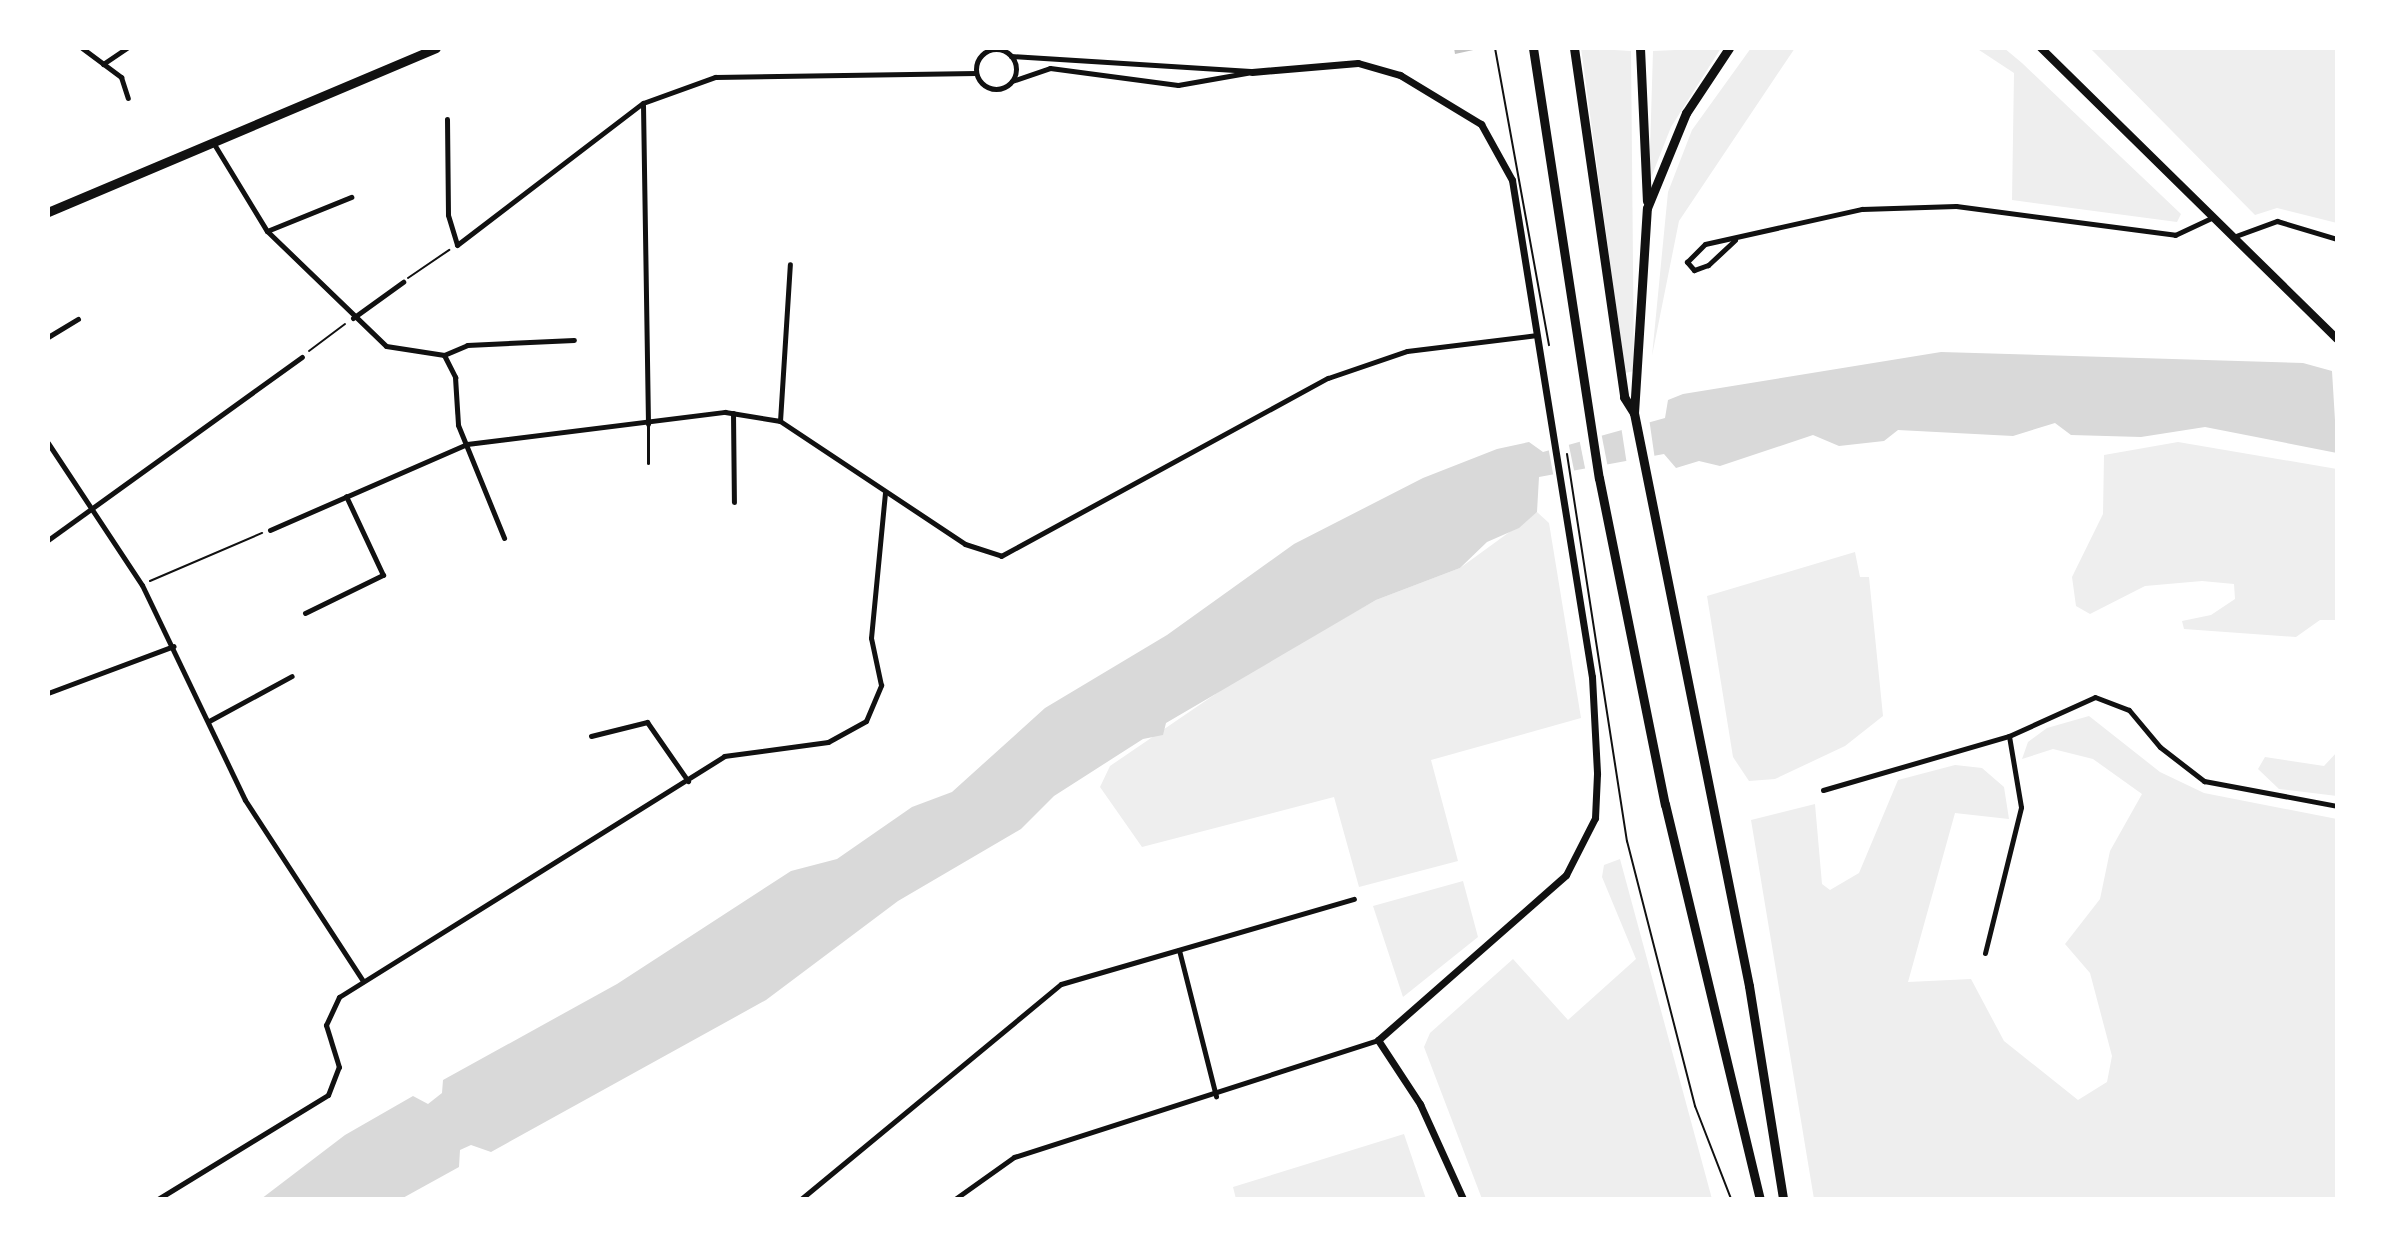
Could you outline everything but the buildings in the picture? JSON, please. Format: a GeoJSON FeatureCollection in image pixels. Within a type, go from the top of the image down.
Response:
{"type":"FeatureCollection","features":[{"type":"Feature","properties":{"kind":"main road"},"geometry":{"type":"LineString","coordinates":[[48,212],[436,48]]}},
{"type":"Feature","properties":{"kind":"main road"},"geometry":{"type":"LineString","coordinates":[[1533,48],[1588,424],[1665,804],[1760,1199]]}},
{"type":"Feature","properties":{"kind":"main road"},"geometry":{"type":"LineString","coordinates":[[1574,48],[1603,271],[1624,397],[1634,413]]}},
{"type":"Feature","properties":{"kind":"main road"},"geometry":{"type":"LineString","coordinates":[[1640,48],[1647,208],[1634,413],[1643,471],[1749,986],[1783,1199]]}},
{"type":"Feature","properties":{"kind":"main road"},"geometry":{"type":"LineString","coordinates":[[1647,208],[1686,113],[1729,48]]}},
{"type":"Feature","properties":{"kind":"main road"},"geometry":{"type":"LineString","coordinates":[[2041,49],[2337,339]]}},
{"type":"Feature","properties":{"kind":"street"},"geometry":{"type":"LineString","coordinates":[[82,48],[121,77],[128,98]]}},
{"type":"Feature","properties":{"kind":"street"},"geometry":{"type":"LineString","coordinates":[[103,64],[127,48]]}},
{"type":"Feature","properties":{"kind":"street"},"geometry":{"type":"LineString","coordinates":[[976,73],[979,48]]}},
{"type":"Feature","properties":{"kind":"street"},"geometry":{"type":"LineString","coordinates":[[979,58],[1000,49],[1011,56],[1252,72]]}},
{"type":"Feature","properties":{"kind":"street"},"geometry":{"type":"LineString","coordinates":[[1011,56],[1012,81]]}},
{"type":"Feature","properties":{"kind":"street"},"geometry":{"type":"LineString","coordinates":[[447,119],[448,215],[457,245],[643,103],[738,74],[976,73],[994,89],[1050,68],[1178,85],[1252,72],[1370,65],[1417,82],[1481,124],[1512,180],[1592,677],[1595,818],[1553,889],[1378,1040],[1216,1096],[1014,1157],[955,1199]]}},
{"type":"Feature","properties":{"kind":"street"},"geometry":{"type":"LineString","coordinates":[[643,103],[648,424]]}},
{"type":"Feature","properties":{"kind":"street"},"geometry":{"type":"LineString","coordinates":[[213,143],[267,231],[353,318],[386,346],[444,355],[467,345],[574,340]]}},
{"type":"Feature","properties":{"kind":"street"},"geometry":{"type":"LineString","coordinates":[[267,231],[351,197]]}},
{"type":"Feature","properties":{"kind":"street"},"geometry":{"type":"LineString","coordinates":[[1735,240],[1708,265],[1694,270],[1687,262],[1705,244],[1735,240],[1828,214],[1909,205],[2025,212],[2175,235],[2211,218]]}},
{"type":"Feature","properties":{"kind":"street"},"geometry":{"type":"LineString","coordinates":[[2232,238],[2277,221],[2337,239]]}},
{"type":"Feature","properties":{"kind":"street"},"geometry":{"type":"LineString","coordinates":[[780,421],[790,264]]}},
{"type":"Feature","properties":{"kind":"street"},"geometry":{"type":"LineString","coordinates":[[353,318],[403,282]]}},
{"type":"Feature","properties":{"kind":"street"},"geometry":{"type":"LineString","coordinates":[[48,337],[78,319]]}},
{"type":"Feature","properties":{"kind":"street"},"geometry":{"type":"LineString","coordinates":[[270,530],[467,444],[733,413],[780,421],[965,544],[990,555],[1014,553],[1328,378],[1407,351],[1537,335]]}},
{"type":"Feature","properties":{"kind":"street"},"geometry":{"type":"LineString","coordinates":[[444,355],[467,444],[504,538]]}},
{"type":"Feature","properties":{"kind":"street"},"geometry":{"type":"LineString","coordinates":[[48,540],[302,357]]}},
{"type":"Feature","properties":{"kind":"street"},"geometry":{"type":"LineString","coordinates":[[733,413],[734,502]]}},
{"type":"Feature","properties":{"kind":"street"},"geometry":{"type":"LineString","coordinates":[[48,443],[142,585],[174,646],[245,800],[363,981]]}},
{"type":"Feature","properties":{"kind":"street"},"geometry":{"type":"LineString","coordinates":[[158,1199],[328,1095],[339,1067],[329,1011],[363,981],[739,750],[828,742],[866,721],[877,706],[872,620],[885,493]]}},
{"type":"Feature","properties":{"kind":"street"},"geometry":{"type":"LineString","coordinates":[[305,613],[383,575],[346,496]]}},
{"type":"Feature","properties":{"kind":"street"},"geometry":{"type":"LineString","coordinates":[[48,693],[174,646]]}},
{"type":"Feature","properties":{"kind":"street"},"geometry":{"type":"LineString","coordinates":[[209,721],[292,676]]}},
{"type":"Feature","properties":{"kind":"street"},"geometry":{"type":"LineString","coordinates":[[1823,790],[2009,736],[2095,697],[2111,699],[2204,781],[2337,806]]}},
{"type":"Feature","properties":{"kind":"street"},"geometry":{"type":"LineString","coordinates":[[591,736],[647,722],[688,781]]}},
{"type":"Feature","properties":{"kind":"street"},"geometry":{"type":"LineString","coordinates":[[1985,953],[2021,807],[2009,736]]}},
{"type":"Feature","properties":{"kind":"street"},"geometry":{"type":"LineString","coordinates":[[801,1199],[1061,984],[1354,899]]}},
{"type":"Feature","properties":{"kind":"street"},"geometry":{"type":"LineString","coordinates":[[1179,950],[1216,1096]]}},
{"type":"Feature","properties":{"kind":"street"},"geometry":{"type":"LineString","coordinates":[[1378,1040],[1420,1104],[1463,1199]]}},
{"type":"Feature","properties":{"kind":"lane"},"geometry":{"type":"LineString","coordinates":[[648,424],[648,463]]}},
{"type":"Feature","properties":{"kind":"path"},"geometry":{"type":"LineString","coordinates":[[403,282],[457,245]]}},
{"type":"Feature","properties":{"kind":"path"},"geometry":{"type":"LineString","coordinates":[[302,357],[353,318]]}},
{"type":"Feature","properties":{"kind":"path"},"geometry":{"type":"LineString","coordinates":[[1564,441],[1627,841],[1695,1106],[1731,1199]]}},
{"type":"Feature","properties":{"kind":"path"},"geometry":{"type":"LineString","coordinates":[[142,585],[270,530]]}},
{"type":"Feature","properties":{"kind":"shaded area"},"geometry":{"type":"Polygon","coordinates":[[[1581,48],[1631,51],[1634,371],[1625,373],[1581,48]]]}},
{"type":"Feature","properties":{"kind":"shaded area"},"geometry":{"type":"Polygon","coordinates":[[[1721,48],[1671,127],[1649,183],[1653,51],[1721,48]]]}},
{"type":"Feature","properties":{"kind":"shaded area"},"geometry":{"type":"Polygon","coordinates":[[[1751,48],[1795,48],[1679,221],[1652,356],[1668,192],[1692,130],[1751,48]]]}},
{"type":"Feature","properties":{"kind":"shaded area"},"geometry":{"type":"Polygon","coordinates":[[[1976,48],[2004,48],[2022,63],[2181,214],[2177,222],[2012,200],[2014,73],[1976,48]]]}},
{"type":"Feature","properties":{"kind":"shaded area"},"geometry":{"type":"Polygon","coordinates":[[[2090,48],[2337,48],[2337,223],[2277,208],[2255,215],[2090,48]]]}},
{"type":"Feature","properties":{"kind":"shaded area"},"geometry":{"type":"Polygon","coordinates":[[[1941,352],[2303,363],[2332,371],[2337,453],[2205,427],[2141,437],[2071,435],[2055,423],[2013,436],[1898,430],[1884,441],[1839,446],[1813,435],[1720,466],[1699,461],[1676,468],[1664,454],[1539,477],[1537,512],[1519,528],[1487,542],[1460,568],[1376,600],[1166,723],[1163,735],[1143,739],[1054,796],[1021,829],[898,901],[766,1000],[491,1152],[471,1145],[460,1150],[459,1167],[401,1199],[261,1199],[345,1135],[413,1096],[428,1104],[442,1093],[443,1080],[617,984],[791,871],[837,859],[912,807],[952,792],[1045,708],[1167,635],[1294,544],[1423,478],[1497,449],[1529,442],[1543,452],[1665,418],[1668,400],[1683,394],[1941,352]]]}},
{"type":"Feature","properties":{"kind":"shaded area"},"geometry":{"type":"Polygon","coordinates":[[[2178,442],[2337,469],[2337,620],[2320,620],[2296,637],[2184,629],[2182,621],[2211,615],[2235,599],[2234,584],[2202,581],[2145,586],[2090,614],[2076,606],[2072,577],[2103,514],[2104,455],[2178,442]]]}},
{"type":"Feature","properties":{"kind":"shaded area"},"geometry":{"type":"Polygon","coordinates":[[[1537,512],[1549,523],[1581,718],[1431,760],[1458,861],[1359,887],[1334,797],[1142,847],[1100,787],[1110,766],[1239,678],[1376,600],[1460,568],[1537,512]]]}},
{"type":"Feature","properties":{"kind":"shaded area"},"geometry":{"type":"Polygon","coordinates":[[[1855,552],[1860,577],[1869,577],[1883,716],[1845,746],[1775,779],[1749,781],[1733,757],[1707,596],[1855,552]]]}},
{"type":"Feature","properties":{"kind":"shaded area"},"geometry":{"type":"Polygon","coordinates":[[[2089,716],[2160,772],[2204,793],[2337,819],[2337,1199],[1814,1199],[1751,820],[1815,804],[1822,884],[1830,890],[1859,873],[1898,780],[1955,765],[1982,768],[2004,787],[2009,819],[1955,813],[1908,982],[1971,979],[2004,1041],[2078,1100],[2107,1082],[2112,1056],[2090,973],[2065,944],[2100,899],[2110,851],[2142,794],[2093,759],[2053,749],[2022,759],[2028,742],[2047,728],[2089,716]]]}},
{"type":"Feature","properties":{"kind":"shaded area"},"geometry":{"type":"Polygon","coordinates":[[[2337,752],[2337,796],[2279,789],[2258,769],[2265,757],[2324,766],[2337,752]]]}},
{"type":"Feature","properties":{"kind":"shaded area"},"geometry":{"type":"Polygon","coordinates":[[[1620,859],[1712,1199],[1482,1199],[1424,1047],[1430,1033],[1513,959],[1568,1020],[1636,959],[1602,877],[1604,865],[1620,859]]]}},
{"type":"Feature","properties":{"kind":"shaded area"},"geometry":{"type":"Polygon","coordinates":[[[1463,881],[1478,937],[1403,997],[1373,906],[1463,881]]]}},
{"type":"Feature","properties":{"kind":"shaded area"},"geometry":{"type":"Polygon","coordinates":[[[1404,1134],[1426,1199],[1236,1199],[1233,1187],[1404,1134]]]}},
{"type":"Feature","properties":{"kind":"pier"},"geometry":{"type":"Polygon","coordinates":[[[1649,418],[1655,460],[1627,465],[1621,426],[1649,418]]]}},
{"type":"Feature","properties":{"kind":"pier"},"geometry":{"type":"Polygon","coordinates":[[[1601,432],[1608,468],[1586,473],[1579,438],[1601,432]]]}},
{"type":"Feature","properties":{"kind":"pier"},"geometry":{"type":"Polygon","coordinates":[[[1568,441],[1575,475],[1554,479],[1548,446],[1568,441]]]}}]}
